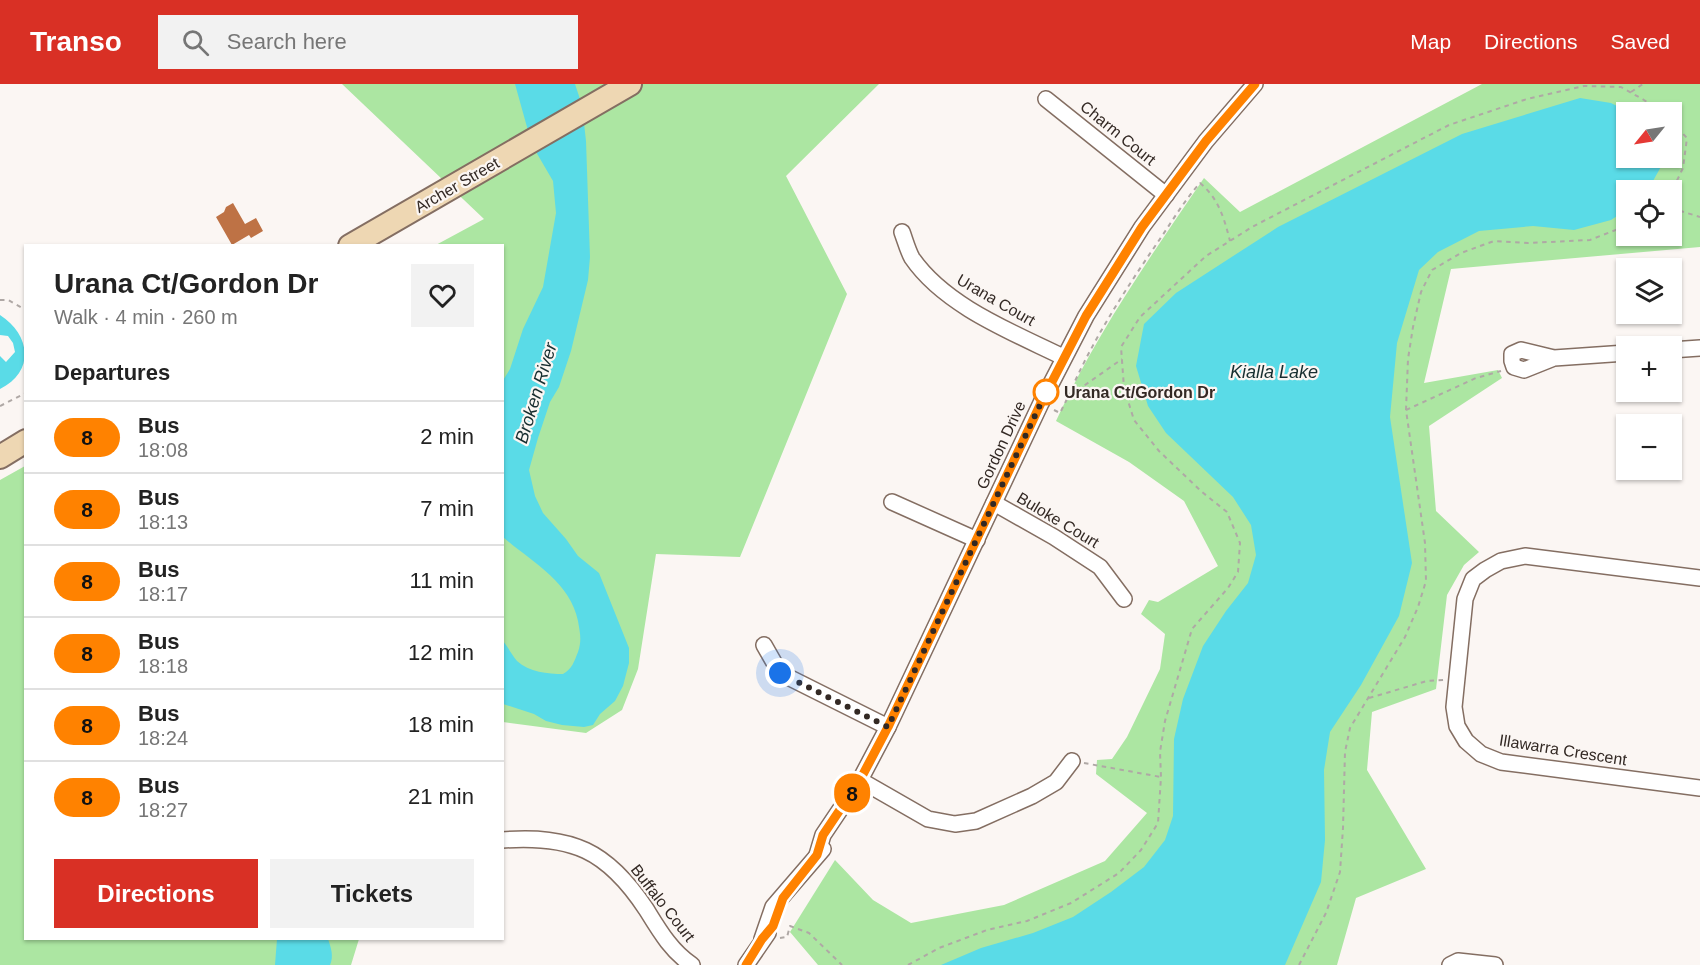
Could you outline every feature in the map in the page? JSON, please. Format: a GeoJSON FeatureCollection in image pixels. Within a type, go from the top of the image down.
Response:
{"type":"FeatureCollection","features":[{"type":"Feature","properties":{"kind":"main road","name":"Archer Street"},"geometry":{"type":"LineString","coordinates":[[353,244],[626,86]]}},
{"type":"Feature","properties":{"kind":"main road"},"geometry":{"type":"LineString","coordinates":[[0,446],[24,432]]}},
{"type":"Feature","properties":{"kind":"main road"},"geometry":{"type":"LineString","coordinates":[[0,457],[24,442]]}},
{"type":"Feature","properties":{"kind":"street","name":"Gordon Drive"},"geometry":{"type":"LineString","coordinates":[[746,965],[762,939],[773,907],[783,898],[817,855],[823,835],[860,780],[888,727],[1063,357],[1142,227],[1206,141],[1255,84]]}},
{"type":"Feature","properties":{"kind":"street","name":"Charm Court"},"geometry":{"type":"LineString","coordinates":[[1046,99],[1166,195]]}},
{"type":"Feature","properties":{"kind":"street","name":"Urana Court"},"geometry":{"type":"LineString","coordinates":[[903,232],[911,256],[933,283],[959,303],[1063,357]]}},
{"type":"Feature","properties":{"kind":"street"},"geometry":{"type":"LineString","coordinates":[[1682,349],[1700,348]]}},
{"type":"Feature","properties":{"kind":"street"},"geometry":{"type":"LineString","coordinates":[[1518,370],[1529,369],[1554,358],[1616,354]]}},
{"type":"Feature","properties":{"kind":"street"},"geometry":{"type":"LineString","coordinates":[[892,502],[977,540]]}},
{"type":"Feature","properties":{"kind":"street","name":"Buloke Court"},"geometry":{"type":"LineString","coordinates":[[994,503],[1054,537],[1100,567],[1124,599]]}},
{"type":"Feature","properties":{"kind":"street","name":"Illawarra Crescent"},"geometry":{"type":"LineString","coordinates":[[1700,578],[1524,556],[1501,561],[1473,579],[1465,599],[1454,708],[1457,726],[1466,741],[1481,754],[1501,762],[1700,788]]}},
{"type":"Feature","properties":{"kind":"street"},"geometry":{"type":"LineString","coordinates":[[764,645],[780,673],[888,727]]}},
{"type":"Feature","properties":{"kind":"street"},"geometry":{"type":"LineString","coordinates":[[860,780],[928,819],[955,824],[976,821],[1032,796],[1056,782],[1072,761]]}},
{"type":"Feature","properties":{"kind":"street","name":"Buffalo Court"},"geometry":{"type":"LineString","coordinates":[[504,840],[555,839],[576,845],[596,856],[617,872],[632,889],[664,939],[692,965]]}},
{"type":"Feature","properties":{"kind":"street"},"geometry":{"type":"LineString","coordinates":[[1450,965],[1458,961],[1495,965]]}},
{"type":"Feature","properties":{"kind":"path"},"geometry":{"type":"LineString","coordinates":[[1630,92],[1643,84]]}},
{"type":"Feature","properties":{"kind":"path"},"geometry":{"type":"LineString","coordinates":[[908,965],[939,948],[987,930],[1027,921],[1071,903],[1119,873],[1141,850],[1158,823],[1160,752],[1165,721],[1192,629],[1228,588],[1238,572],[1240,543],[1227,512],[1202,492],[1159,451],[1134,420],[1124,387],[1121,347],[1140,317],[1206,256],[1252,227],[1449,125],[1527,99],[1584,86],[1621,87],[1648,102]]}},
{"type":"Feature","properties":{"kind":"path"},"geometry":{"type":"LineString","coordinates":[[1677,180],[1683,168],[1687,138],[1682,133]]}},
{"type":"Feature","properties":{"kind":"path"},"geometry":{"type":"LineString","coordinates":[[1041,403],[1060,413],[1077,376],[1105,326],[1144,262],[1200,183],[1216,200],[1222,212],[1230,241]]}},
{"type":"Feature","properties":{"kind":"path"},"geometry":{"type":"LineString","coordinates":[[1682,211],[1700,216]]}},
{"type":"Feature","properties":{"kind":"path"},"geometry":{"type":"LineString","coordinates":[[1299,965],[1326,913],[1340,872],[1345,752],[1350,728],[1405,637],[1426,581],[1425,543],[1406,410],[1408,359],[1421,292],[1432,270],[1461,253],[1494,241],[1528,243],[1590,240],[1616,230]]}},
{"type":"Feature","properties":{"kind":"path"},"geometry":{"type":"LineString","coordinates":[[0,300],[8,300],[24,309]]}},
{"type":"Feature","properties":{"kind":"path"},"geometry":{"type":"LineString","coordinates":[[1068,397],[1122,359]]}},
{"type":"Feature","properties":{"kind":"path"},"geometry":{"type":"LineString","coordinates":[[1406,410],[1490,374],[1518,370]]}},
{"type":"Feature","properties":{"kind":"path"},"geometry":{"type":"LineString","coordinates":[[0,406],[24,394]]}},
{"type":"Feature","properties":{"kind":"path"},"geometry":{"type":"LineString","coordinates":[[1369,698],[1427,681],[1457,682]]}},
{"type":"Feature","properties":{"kind":"path"},"geometry":{"type":"LineString","coordinates":[[1072,761],[1161,777]]}},
{"type":"Feature","properties":{"kind":"path"},"geometry":{"type":"LineString","coordinates":[[762,939],[787,937],[790,926],[808,933],[842,965]]}},
{"type":"Feature","properties":{"kind":"green space"},"geometry":{"type":"Polygon","coordinates":[[[342,84],[879,84],[786,176],[847,294],[740,557],[656,554],[638,669],[622,710],[586,733],[504,722],[504,244],[438,244],[484,219],[342,84]]]}},
{"type":"Feature","properties":{"kind":"green space","name":"Kialla Lake"},"geometry":{"type":"Polygon","coordinates":[[[1482,84],[1700,84],[1700,247],[1451,269],[1424,383],[1498,370],[1502,378],[1429,426],[1436,511],[1479,552],[1464,565],[1447,595],[1436,689],[1372,712],[1367,770],[1426,869],[1356,898],[1337,965],[818,965],[790,932],[835,860],[873,900],[911,923],[1004,905],[1105,861],[1147,813],[1096,774],[1097,760],[1112,759],[1127,737],[1160,669],[1165,634],[1141,614],[1149,600],[1158,602],[1218,566],[1184,501],[1129,462],[1056,421],[1088,357],[1106,327],[1204,178],[1240,212],[1482,84]]]}},
{"type":"Feature","properties":{"kind":"green space"},"geometry":{"type":"Polygon","coordinates":[[[24,467],[24,940],[359,940],[351,965],[0,965],[0,480],[24,467]]]}},
{"type":"Feature","properties":{"kind":"water","name":"Broken River"},"geometry":{"type":"Polygon","coordinates":[[[515,84],[575,84],[582,105],[586,141],[590,257],[588,280],[571,351],[559,387],[550,402],[529,470],[535,496],[543,513],[578,556],[599,573],[629,648],[629,663],[623,686],[615,701],[600,714],[593,725],[584,727],[546,721],[534,714],[504,704],[504,642],[517,661],[527,668],[545,673],[563,674],[574,662],[580,640],[578,621],[567,594],[548,573],[504,538],[504,379],[510,369],[523,329],[543,287],[556,213],[553,181],[532,145],[515,84]]]}},
{"type":"Feature","properties":{"kind":"water","name":"Kialla Lake"},"geometry":{"type":"Polygon","coordinates":[[[1580,98],[1611,103],[1616,106],[1616,168],[1660,168],[1654,180],[1616,180],[1616,217],[1611,220],[1574,230],[1533,226],[1479,231],[1438,252],[1419,270],[1397,343],[1390,417],[1412,563],[1399,616],[1361,685],[1330,732],[1324,770],[1325,840],[1321,882],[1285,965],[941,965],[981,948],[1033,933],[1073,917],[1144,867],[1165,840],[1173,816],[1174,739],[1183,699],[1203,646],[1248,583],[1256,555],[1251,525],[1233,497],[1166,433],[1148,406],[1136,366],[1144,324],[1176,293],[1278,227],[1462,134],[1580,98]]]}},
{"type":"Feature","properties":{"kind":"water"},"geometry":{"type":"Polygon","coordinates":[[[0,315],[10,323],[23,343],[24,363],[11,382],[0,389],[0,356],[6,362],[15,352],[8,336],[0,335],[0,315]]]}},
{"type":"Feature","properties":{"kind":"water"},"geometry":{"type":"Polygon","coordinates":[[[277,940],[328,940],[332,955],[330,965],[275,965],[277,940]]]}},
{"type":"Feature","properties":{"kind":"building"},"geometry":{"type":"Polygon","coordinates":[[[233,203],[245,224],[256,218],[263,231],[251,238],[249,235],[231,244],[216,217],[224,212],[226,207],[233,203]]]}},
{"type":"Feature","properties":{"kind":"bus line","name":"8"},"geometry":{"type":"LineString","coordinates":[[746,965],[773,926],[783,898],[817,855],[823,835],[860,780],[888,727],[1063,357],[1086,316],[1142,227],[1206,141],[1255,84]]}},
{"type":"Feature","properties":{"kind":"place","name":"Urana Ct/Gordon Dr"},"geometry":{"type":"Point","coordinates":[1046,392]}},
{"type":"Feature","properties":{"kind":"route"},"geometry":{"type":"LineString","coordinates":[[780,673],[888,727],[1048,388],[1046,392]]}}]}
